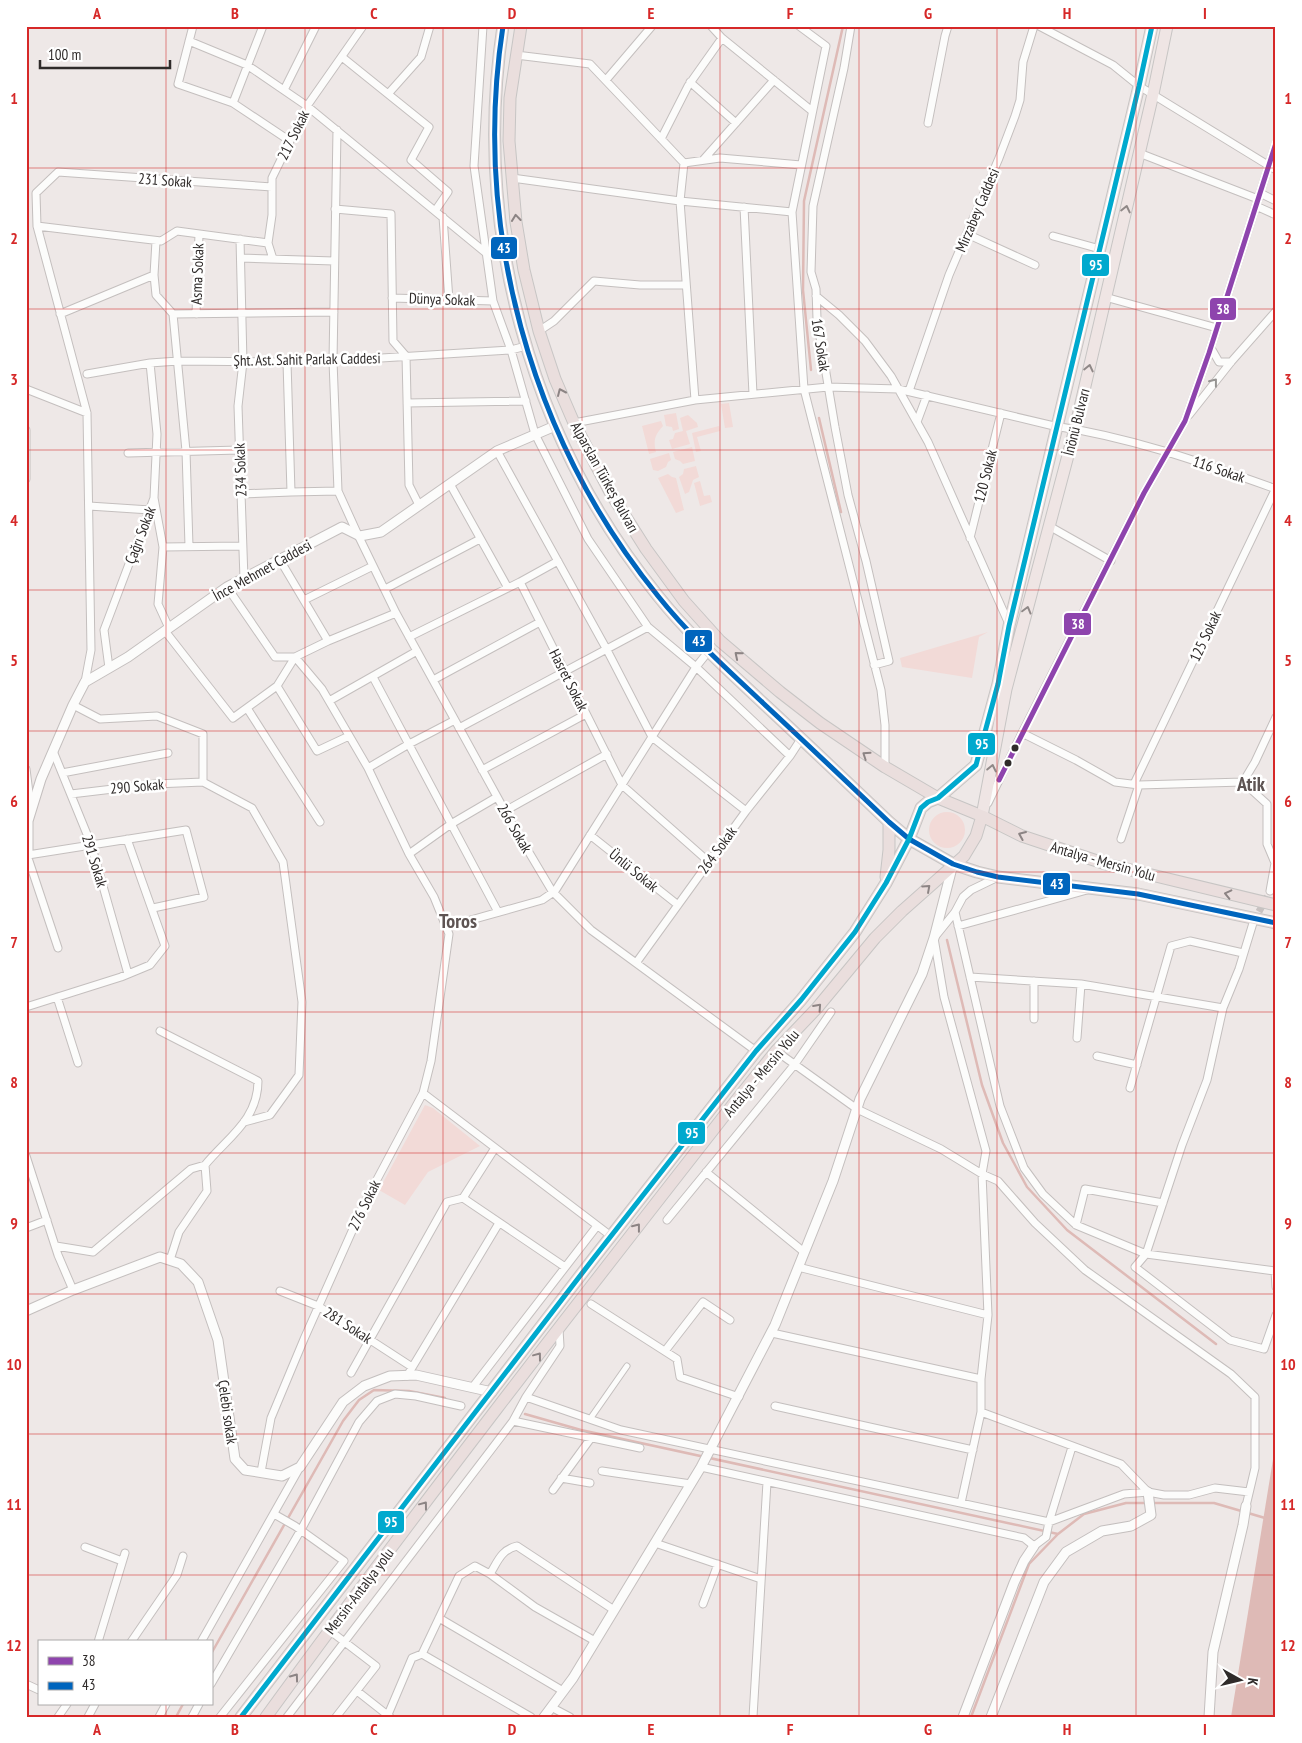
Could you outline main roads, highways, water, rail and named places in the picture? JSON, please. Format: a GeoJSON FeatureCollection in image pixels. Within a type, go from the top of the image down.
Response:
{"type":"FeatureCollection","features":[{"type":"Feature","properties":{"kind":"highway","name":"Alparslan Türkeş Bulvarı"},"geometry":{"type":"LineString","coordinates":[[502,26],[494,95],[493,143],[500,228],[506,264],[526,346],[554,426],[591,498],[658,597],[708,652],[889,822],[909,839],[953,864]]}},
{"type":"Feature","properties":{"kind":"highway","name":"Alparslan Türkeş Bulvarı"},"geometry":{"type":"LineString","coordinates":[[521,26],[510,98],[509,141],[524,270],[539,331],[555,379],[574,423],[610,492],[646,550],[684,601],[720,641],[820,723],[885,767],[938,798]]}},
{"type":"Feature","properties":{"kind":"highway","name":"Antalya - Mersin Yolu"},"geometry":{"type":"LineString","coordinates":[[938,798],[982,816],[1022,836],[1106,864],[1276,905]]}},
{"type":"Feature","properties":{"kind":"highway"},"geometry":{"type":"LineString","coordinates":[[909,839],[921,808],[928,802],[938,798]]}},
{"type":"Feature","properties":{"kind":"highway"},"geometry":{"type":"LineString","coordinates":[[953,864],[964,856],[970,847],[976,836],[982,816]]}},
{"type":"Feature","properties":{"kind":"highway"},"geometry":{"type":"LineString","coordinates":[[886,883],[889,822]]}},
{"type":"Feature","properties":{"kind":"highway","name":"Antalya - Mersin Yolu"},"geometry":{"type":"LineString","coordinates":[[492,1392],[610,1236],[756,1051],[801,1000],[855,932],[886,883],[909,839]]}},
{"type":"Feature","properties":{"kind":"highway","name":"Antalya - Mersin Yolu"},"geometry":{"type":"LineString","coordinates":[[508,1395],[776,1051],[817,1008],[875,938],[953,864]]}},
{"type":"Feature","properties":{"kind":"highway"},"geometry":{"type":"LineString","coordinates":[[953,864],[998,877],[1138,894],[1276,923]]}},
{"type":"Feature","properties":{"kind":"highway","name":"Mersin-Antalya yolu"},"geometry":{"type":"LineString","coordinates":[[241,1717],[492,1392]]}},
{"type":"Feature","properties":{"kind":"highway","name":"Mersin-Antalya yolu"},"geometry":{"type":"LineString","coordinates":[[266,1717],[329,1630],[508,1395]]}},
{"type":"Feature","properties":{"kind":"main road","name":"İnönü Bulvarı"},"geometry":{"type":"LineString","coordinates":[[938,798],[976,764],[998,684],[1010,626],[1152,26]]}},
{"type":"Feature","properties":{"kind":"main road","name":"İnönü Bulvarı"},"geometry":{"type":"LineString","coordinates":[[982,816],[1006,689],[1074,429],[1153,94],[1167,26]]}},
{"type":"Feature","properties":{"kind":"waterway"},"geometry":{"type":"LineString","coordinates":[[811,370],[803,290],[804,201],[843,26]]}},
{"type":"Feature","properties":{"kind":"waterway"},"geometry":{"type":"LineString","coordinates":[[819,418],[841,512]]}},
{"type":"Feature","properties":{"kind":"waterway"},"geometry":{"type":"LineString","coordinates":[[947,940],[982,1085],[1003,1143],[1027,1187],[1067,1230],[1216,1344]]}},
{"type":"Feature","properties":{"kind":"waterway"},"geometry":{"type":"LineString","coordinates":[[212,1652],[343,1421],[359,1400],[374,1390],[409,1391],[445,1398]]}},
{"type":"Feature","properties":{"kind":"waterway"},"geometry":{"type":"LineString","coordinates":[[525,1414],[581,1430],[1058,1534]]}},
{"type":"Feature","properties":{"kind":"waterway"},"geometry":{"type":"LineString","coordinates":[[971,1717],[1029,1564],[1058,1534],[1084,1514],[1126,1503],[1147,1503]]}},
{"type":"Feature","properties":{"kind":"waterway"},"geometry":{"type":"LineString","coordinates":[[1153,1503],[1214,1503],[1265,1518]]}},
{"type":"Feature","properties":{"kind":"waterway"},"geometry":{"type":"LineString","coordinates":[[176,1717],[182,1706]]}},
{"type":"Feature","properties":{"kind":"tunnel"},"geometry":{"type":"LineString","coordinates":[[1254,921],[1270,891]]}},
{"type":"Feature","properties":{"kind":"district","name":"Atik"},"geometry":{"type":"Point","coordinates":[1251,784]}},
{"type":"Feature","properties":{"kind":"district","name":"Toros"},"geometry":{"type":"Point","coordinates":[458,921]}}]}
